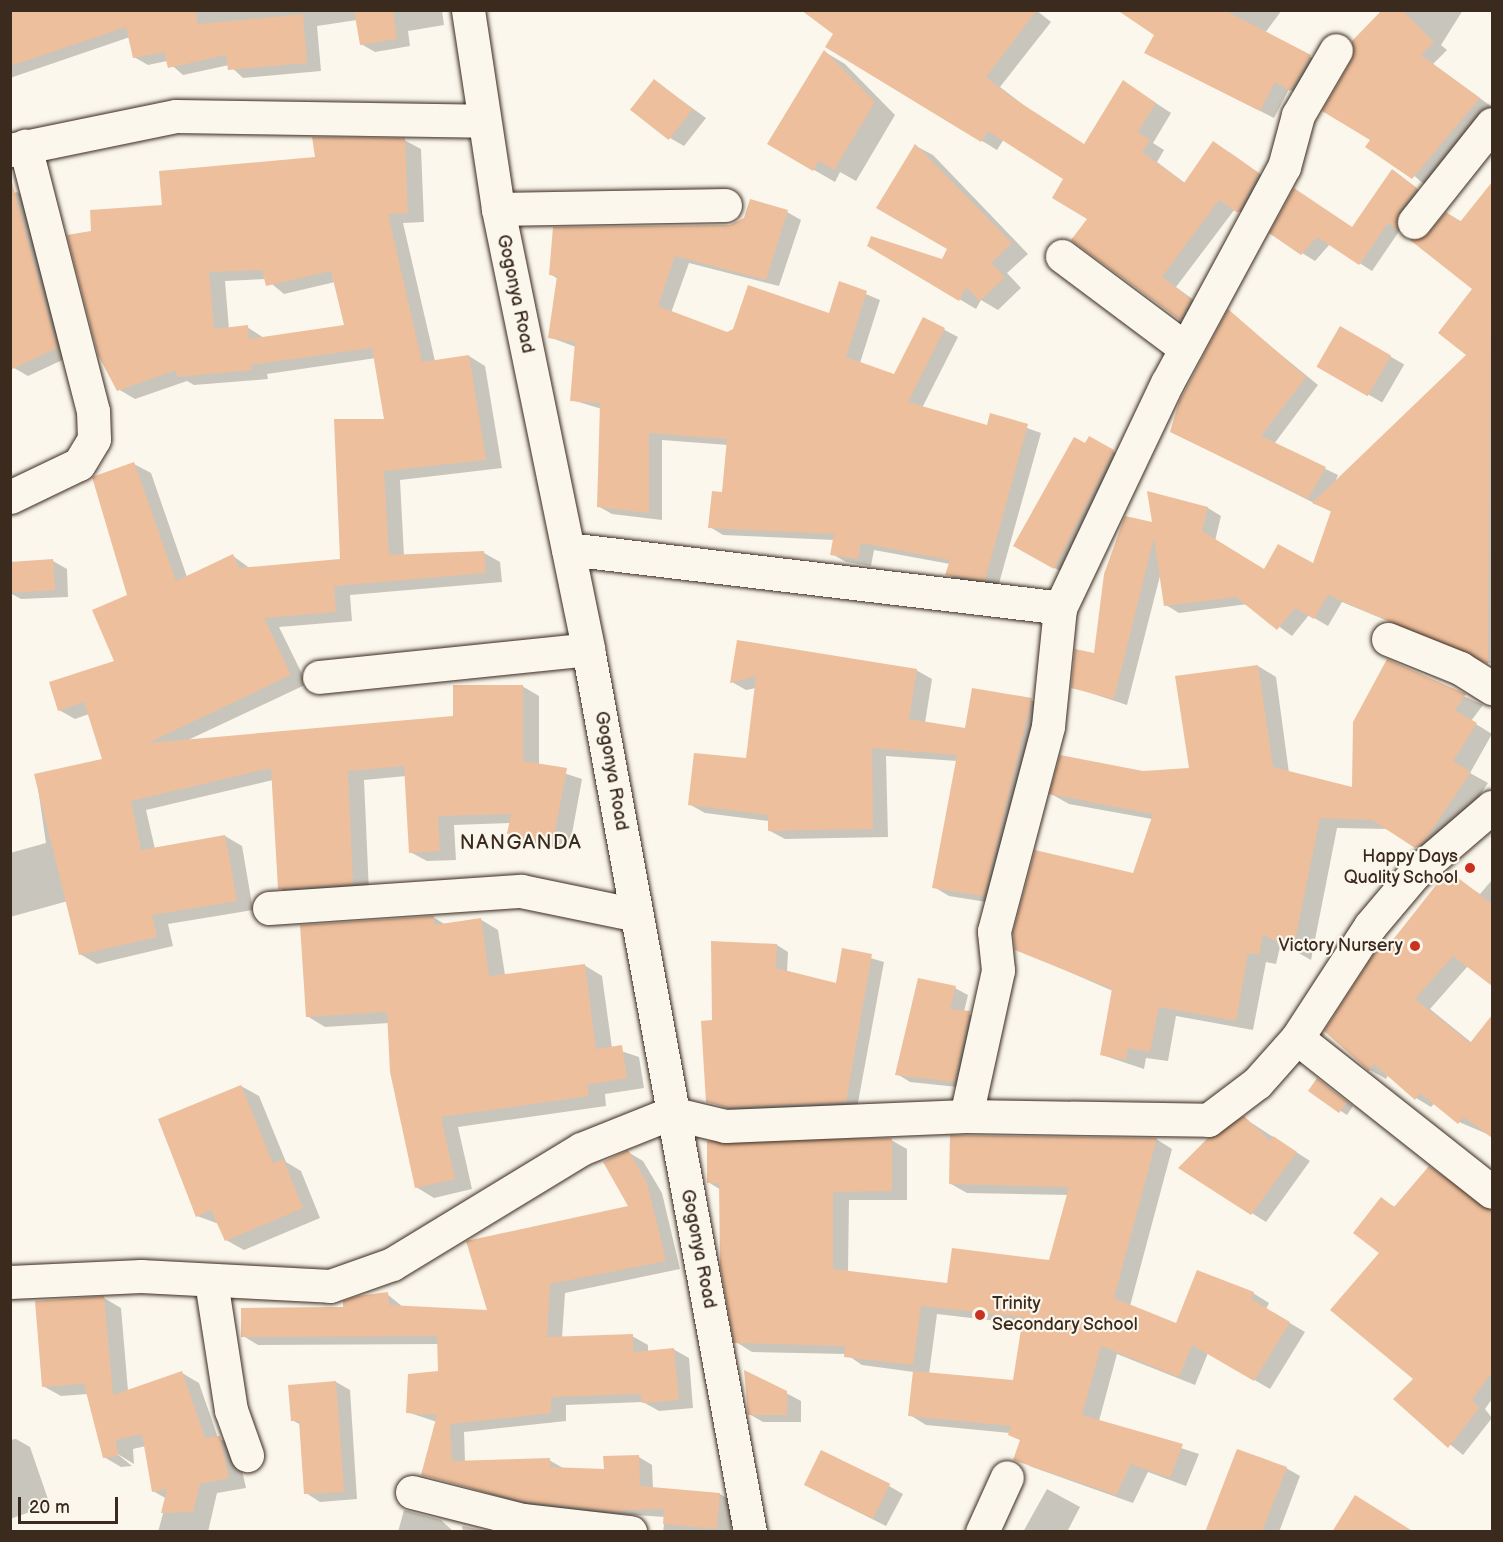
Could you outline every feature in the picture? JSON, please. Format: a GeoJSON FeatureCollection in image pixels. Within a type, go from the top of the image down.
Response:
{"type":"FeatureCollection","features":[{"type":"Feature","properties":{"kind":"street","name":"Gogonya Road"},"geometry":{"type":"LineString","coordinates":[[468,10],[498,209],[588,649],[671,1113],[750,1532]]}},
{"type":"Feature","properties":{"kind":"street"},"geometry":{"type":"LineString","coordinates":[[966,1116],[998,970],[994,931],[1048,726],[1060,608],[1185,348],[1284,167],[1298,115],[1336,50]]}},
{"type":"Feature","properties":{"kind":"street"},"geometry":{"type":"LineString","coordinates":[[10,496],[80,464],[94,439],[93,411],[18,148],[176,116],[484,121]]}},
{"type":"Feature","properties":{"kind":"street"},"geometry":{"type":"LineString","coordinates":[[1413,222],[1492,124]]}},
{"type":"Feature","properties":{"kind":"street"},"geometry":{"type":"LineString","coordinates":[[498,209],[725,205]]}},
{"type":"Feature","properties":{"kind":"street"},"geometry":{"type":"LineString","coordinates":[[1062,256],[1185,348]]}},
{"type":"Feature","properties":{"kind":"street"},"geometry":{"type":"LineString","coordinates":[[568,549],[1060,608]]}},
{"type":"Feature","properties":{"kind":"street"},"geometry":{"type":"LineString","coordinates":[[1388,639],[1460,668],[1492,688]]}},
{"type":"Feature","properties":{"kind":"street"},"geometry":{"type":"LineString","coordinates":[[319,677],[588,649]]}},
{"type":"Feature","properties":{"kind":"street"},"geometry":{"type":"LineString","coordinates":[[10,1282],[141,1276],[211,1281],[340,1283],[392,1264],[581,1149],[671,1113],[725,1126],[966,1116],[1208,1120],[1257,1083],[1297,1038],[1377,918],[1414,874],[1492,807]]}},
{"type":"Feature","properties":{"kind":"street"},"geometry":{"type":"LineString","coordinates":[[268,908],[520,891],[637,915]]}},
{"type":"Feature","properties":{"kind":"street"},"geometry":{"type":"LineString","coordinates":[[1297,1038],[1492,1192]]}},
{"type":"Feature","properties":{"kind":"street"},"geometry":{"type":"LineString","coordinates":[[211,1281],[231,1410],[247,1455]]}},
{"type":"Feature","properties":{"kind":"street"},"geometry":{"type":"LineString","coordinates":[[982,1532],[1007,1477]]}},
{"type":"Feature","properties":{"kind":"street"},"geometry":{"type":"LineString","coordinates":[[412,1492],[523,1520],[630,1532]]}},
{"type":"Feature","properties":{"kind":"building"},"geometry":{"type":"Polygon","coordinates":[[[10,10],[195,10],[198,24],[303,14],[307,63],[228,70],[226,55],[168,68],[164,52],[133,58],[126,27],[10,66],[10,10]]]}},
{"type":"Feature","properties":{"kind":"building"},"geometry":{"type":"Polygon","coordinates":[[[354,10],[393,10],[397,39],[360,45],[354,10]]]}},
{"type":"Feature","properties":{"kind":"building"},"geometry":{"type":"Polygon","coordinates":[[[801,10],[1037,10],[986,77],[1010,96],[1084,144],[1123,80],[1156,103],[1138,132],[1150,140],[1142,152],[1184,183],[1213,141],[1259,173],[1238,213],[1219,200],[1162,277],[1191,299],[1180,320],[1071,240],[1087,219],[1052,198],[1063,179],[988,131],[981,142],[825,47],[833,34],[801,10]]]}},
{"type":"Feature","properties":{"kind":"building"},"geometry":{"type":"Polygon","coordinates":[[[1117,10],[1224,10],[1311,55],[1290,91],[1275,82],[1260,111],[1144,53],[1154,35],[1117,10]]]}},
{"type":"Feature","properties":{"kind":"building"},"geometry":{"type":"Polygon","coordinates":[[[1382,10],[1402,10],[1434,42],[1421,55],[1480,98],[1412,179],[1365,147],[1370,140],[1322,111],[1352,59],[1352,41],[1382,10]]]}},
{"type":"Feature","properties":{"kind":"building"},"geometry":{"type":"Polygon","coordinates":[[[824,50],[875,102],[834,170],[819,161],[813,171],[767,144],[824,50]]]}},
{"type":"Feature","properties":{"kind":"building"},"geometry":{"type":"Polygon","coordinates":[[[654,79],[693,109],[669,140],[630,110],[654,79]]]}},
{"type":"Feature","properties":{"kind":"building"},"geometry":{"type":"Polygon","coordinates":[[[312,137],[405,138],[408,213],[388,214],[422,362],[469,355],[486,460],[384,471],[389,555],[484,551],[486,573],[334,586],[336,612],[264,618],[291,675],[148,743],[453,716],[453,685],[523,685],[523,761],[567,768],[553,842],[507,834],[511,814],[438,816],[440,851],[409,853],[404,766],[348,771],[353,884],[278,889],[271,768],[131,801],[141,850],[225,835],[237,901],[152,915],[157,937],[79,955],[34,774],[102,759],[84,702],[58,711],[49,682],[114,661],[92,610],[127,595],[92,477],[134,462],[176,581],[233,554],[239,568],[340,559],[334,419],[384,419],[372,348],[251,365],[252,370],[177,377],[176,370],[117,391],[98,355],[67,235],[91,231],[90,210],[162,205],[159,171],[315,157],[312,137]],[[262,270],[209,272],[214,329],[248,325],[249,339],[344,325],[331,271],[266,286],[262,270]]]}},
{"type":"Feature","properties":{"kind":"building"},"geometry":{"type":"Polygon","coordinates":[[[915,144],[1012,243],[991,263],[1005,277],[980,301],[966,287],[959,301],[867,246],[871,236],[942,259],[947,249],[876,208],[915,144]]]}},
{"type":"Feature","properties":{"kind":"building"},"geometry":{"type":"Polygon","coordinates":[[[1392,169],[1417,188],[1399,211],[1398,230],[1388,223],[1359,265],[1317,237],[1301,255],[1269,233],[1294,188],[1352,227],[1392,169]]]}},
{"type":"Feature","properties":{"kind":"building"},"geometry":{"type":"Polygon","coordinates":[[[10,175],[57,348],[10,370],[10,175]]]}},
{"type":"Feature","properties":{"kind":"building"},"geometry":{"type":"Polygon","coordinates":[[[1492,182],[1488,664],[1328,595],[1314,619],[1295,608],[1277,630],[1236,597],[1164,606],[1154,538],[1114,699],[1071,688],[1075,649],[1094,653],[1104,574],[1125,516],[1152,522],[1147,491],[1208,507],[1202,531],[1264,569],[1278,544],[1313,563],[1331,511],[1312,503],[1466,355],[1438,333],[1472,289],[1410,240],[1428,234],[1446,212],[1460,222],[1492,182]]]}},
{"type":"Feature","properties":{"kind":"building"},"geometry":{"type":"Polygon","coordinates":[[[750,199],[788,210],[766,280],[675,256],[658,306],[727,332],[733,329],[748,285],[829,313],[839,281],[867,291],[846,357],[894,374],[923,317],[945,328],[908,402],[987,425],[990,413],[1028,424],[985,580],[945,575],[950,560],[861,543],[858,559],[830,555],[834,534],[708,528],[712,491],[722,492],[727,439],[649,433],[649,513],[597,507],[600,403],[570,401],[575,342],[548,338],[557,276],[549,275],[553,227],[730,225],[744,218],[750,199]]]}},
{"type":"Feature","properties":{"kind":"building"},"geometry":{"type":"Polygon","coordinates":[[[1228,309],[1306,377],[1261,436],[1326,467],[1308,499],[1170,432],[1179,402],[1228,309]]]}},
{"type":"Feature","properties":{"kind":"building"},"geometry":{"type":"Polygon","coordinates":[[[1340,326],[1391,356],[1368,396],[1316,367],[1340,326]]]}},
{"type":"Feature","properties":{"kind":"building"},"geometry":{"type":"Polygon","coordinates":[[[1089,436],[1114,450],[1054,569],[1013,546],[1074,437],[1085,443],[1089,436]]]}},
{"type":"Feature","properties":{"kind":"building"},"geometry":{"type":"Polygon","coordinates":[[[53,559],[55,590],[12,593],[10,562],[53,559]]]}},
{"type":"Feature","properties":{"kind":"building"},"geometry":{"type":"Polygon","coordinates":[[[737,640],[917,669],[909,719],[965,728],[972,688],[1032,698],[984,896],[932,888],[957,755],[872,748],[873,829],[768,831],[768,815],[688,805],[694,753],[746,758],[756,676],[730,683],[737,640]]]}},
{"type":"Feature","properties":{"kind":"building"},"geometry":{"type":"Polygon","coordinates":[[[1387,659],[1466,694],[1455,710],[1477,723],[1453,761],[1471,772],[1425,840],[1415,848],[1372,820],[1320,818],[1293,951],[1263,934],[1259,955],[1248,953],[1236,1021],[1159,1007],[1150,1052],[1128,1048],[1126,1060],[1100,1055],[1112,989],[1015,950],[1013,932],[1035,850],[1133,873],[1153,814],[1049,794],[1060,755],[1143,771],[1189,768],[1175,676],[1258,665],[1273,767],[1352,787],[1353,722],[1387,659]]]}},
{"type":"Feature","properties":{"kind":"building"},"geometry":{"type":"Polygon","coordinates":[[[1448,870],[1492,904],[1492,986],[1453,956],[1415,999],[1470,1043],[1492,1015],[1492,1138],[1464,1117],[1458,1124],[1420,1093],[1415,1100],[1374,1064],[1369,1071],[1324,1031],[1382,941],[1388,946],[1448,870]]]}},
{"type":"Feature","properties":{"kind":"building"},"geometry":{"type":"Polygon","coordinates":[[[434,916],[434,925],[481,918],[489,976],[585,964],[596,1049],[622,1045],[627,1078],[587,1085],[589,1096],[441,1117],[455,1179],[415,1188],[390,1072],[387,1012],[306,1017],[300,925],[434,916]]]}},
{"type":"Feature","properties":{"kind":"building"},"geometry":{"type":"Polygon","coordinates":[[[711,941],[777,944],[776,968],[836,983],[842,948],[872,954],[846,1102],[727,1107],[706,1102],[701,1021],[712,1020],[711,941]]]}},
{"type":"Feature","properties":{"kind":"building"},"geometry":{"type":"Polygon","coordinates":[[[918,978],[956,986],[950,1009],[970,1011],[954,1082],[895,1075],[918,978]]]}},
{"type":"Feature","properties":{"kind":"building"},"geometry":{"type":"Polygon","coordinates":[[[1317,1078],[1347,1102],[1339,1113],[1308,1091],[1317,1078]]]}},
{"type":"Feature","properties":{"kind":"building"},"geometry":{"type":"Polygon","coordinates":[[[241,1085],[273,1163],[283,1159],[303,1208],[225,1241],[211,1210],[196,1217],[158,1119],[241,1085]]]}},
{"type":"Feature","properties":{"kind":"building"},"geometry":{"type":"Polygon","coordinates":[[[1244,1116],[1270,1141],[1273,1136],[1297,1152],[1251,1215],[1178,1168],[1207,1139],[1244,1116]]]}},
{"type":"Feature","properties":{"kind":"building"},"geometry":{"type":"Polygon","coordinates":[[[950,1135],[1157,1138],[1114,1298],[1176,1323],[1197,1270],[1254,1292],[1251,1299],[1290,1322],[1254,1381],[1192,1345],[1179,1377],[1101,1346],[1082,1415],[1183,1444],[1170,1478],[1131,1464],[1116,1495],[1013,1460],[1020,1440],[1008,1435],[1011,1426],[908,1416],[913,1371],[1013,1380],[1023,1317],[921,1306],[913,1365],[844,1357],[845,1346],[734,1343],[720,1265],[719,1183],[707,1183],[707,1141],[892,1138],[892,1191],[833,1192],[833,1269],[947,1283],[952,1248],[1049,1260],[1069,1187],[949,1184],[950,1135]]]}},
{"type":"Feature","properties":{"kind":"building"},"geometry":{"type":"Polygon","coordinates":[[[628,1150],[647,1183],[666,1261],[550,1284],[547,1337],[633,1334],[633,1352],[674,1348],[679,1400],[642,1403],[641,1394],[551,1397],[551,1413],[450,1424],[452,1461],[550,1458],[550,1467],[604,1469],[603,1456],[639,1455],[640,1486],[720,1493],[717,1529],[663,1524],[664,1509],[613,1511],[526,1502],[421,1475],[437,1415],[406,1413],[408,1374],[438,1371],[437,1336],[241,1337],[241,1308],[343,1307],[343,1301],[358,1296],[388,1292],[389,1305],[487,1310],[466,1241],[628,1206],[603,1162],[628,1150]]]}},
{"type":"Feature","properties":{"kind":"building"},"geometry":{"type":"Polygon","coordinates":[[[1429,1166],[1492,1210],[1492,1372],[1472,1400],[1479,1408],[1448,1448],[1393,1399],[1413,1379],[1330,1310],[1379,1253],[1353,1233],[1381,1197],[1394,1207],[1429,1166]]]}},
{"type":"Feature","properties":{"kind":"building"},"geometry":{"type":"Polygon","coordinates":[[[104,1296],[113,1395],[182,1371],[205,1438],[220,1436],[229,1478],[200,1484],[193,1512],[161,1513],[167,1489],[152,1492],[142,1434],[116,1440],[118,1456],[103,1458],[84,1384],[42,1387],[35,1301],[104,1296]]]}},
{"type":"Feature","properties":{"kind":"building"},"geometry":{"type":"Polygon","coordinates":[[[744,1370],[787,1391],[787,1415],[748,1415],[744,1370]]]}},
{"type":"Feature","properties":{"kind":"building"},"geometry":{"type":"Polygon","coordinates":[[[336,1381],[344,1492],[304,1494],[299,1421],[291,1421],[288,1385],[336,1381]]]}},
{"type":"Feature","properties":{"kind":"building"},"geometry":{"type":"Polygon","coordinates":[[[1237,1449],[1287,1467],[1262,1532],[1205,1532],[1237,1449]]]}},
{"type":"Feature","properties":{"kind":"building"},"geometry":{"type":"Polygon","coordinates":[[[821,1450],[890,1484],[873,1519],[804,1485],[821,1450]]]}},
{"type":"Feature","properties":{"kind":"building"},"geometry":{"type":"Polygon","coordinates":[[[1355,1495],[1414,1532],[1332,1532],[1355,1495]]]}},
{"type":"Feature","properties":{"kind":"place","name":"Happy Days Quality School"},"geometry":{"type":"Point","coordinates":[1470,868]}},
{"type":"Feature","properties":{"kind":"place","name":"Victory Nursery"},"geometry":{"type":"Point","coordinates":[1415,946]}},
{"type":"Feature","properties":{"kind":"place","name":"Trinity Secondary School"},"geometry":{"type":"Point","coordinates":[980,1315]}},
{"type":"Feature","properties":{"kind":"district","name":"NANGANDA"},"geometry":{"type":"Point","coordinates":[521,843]}}]}
